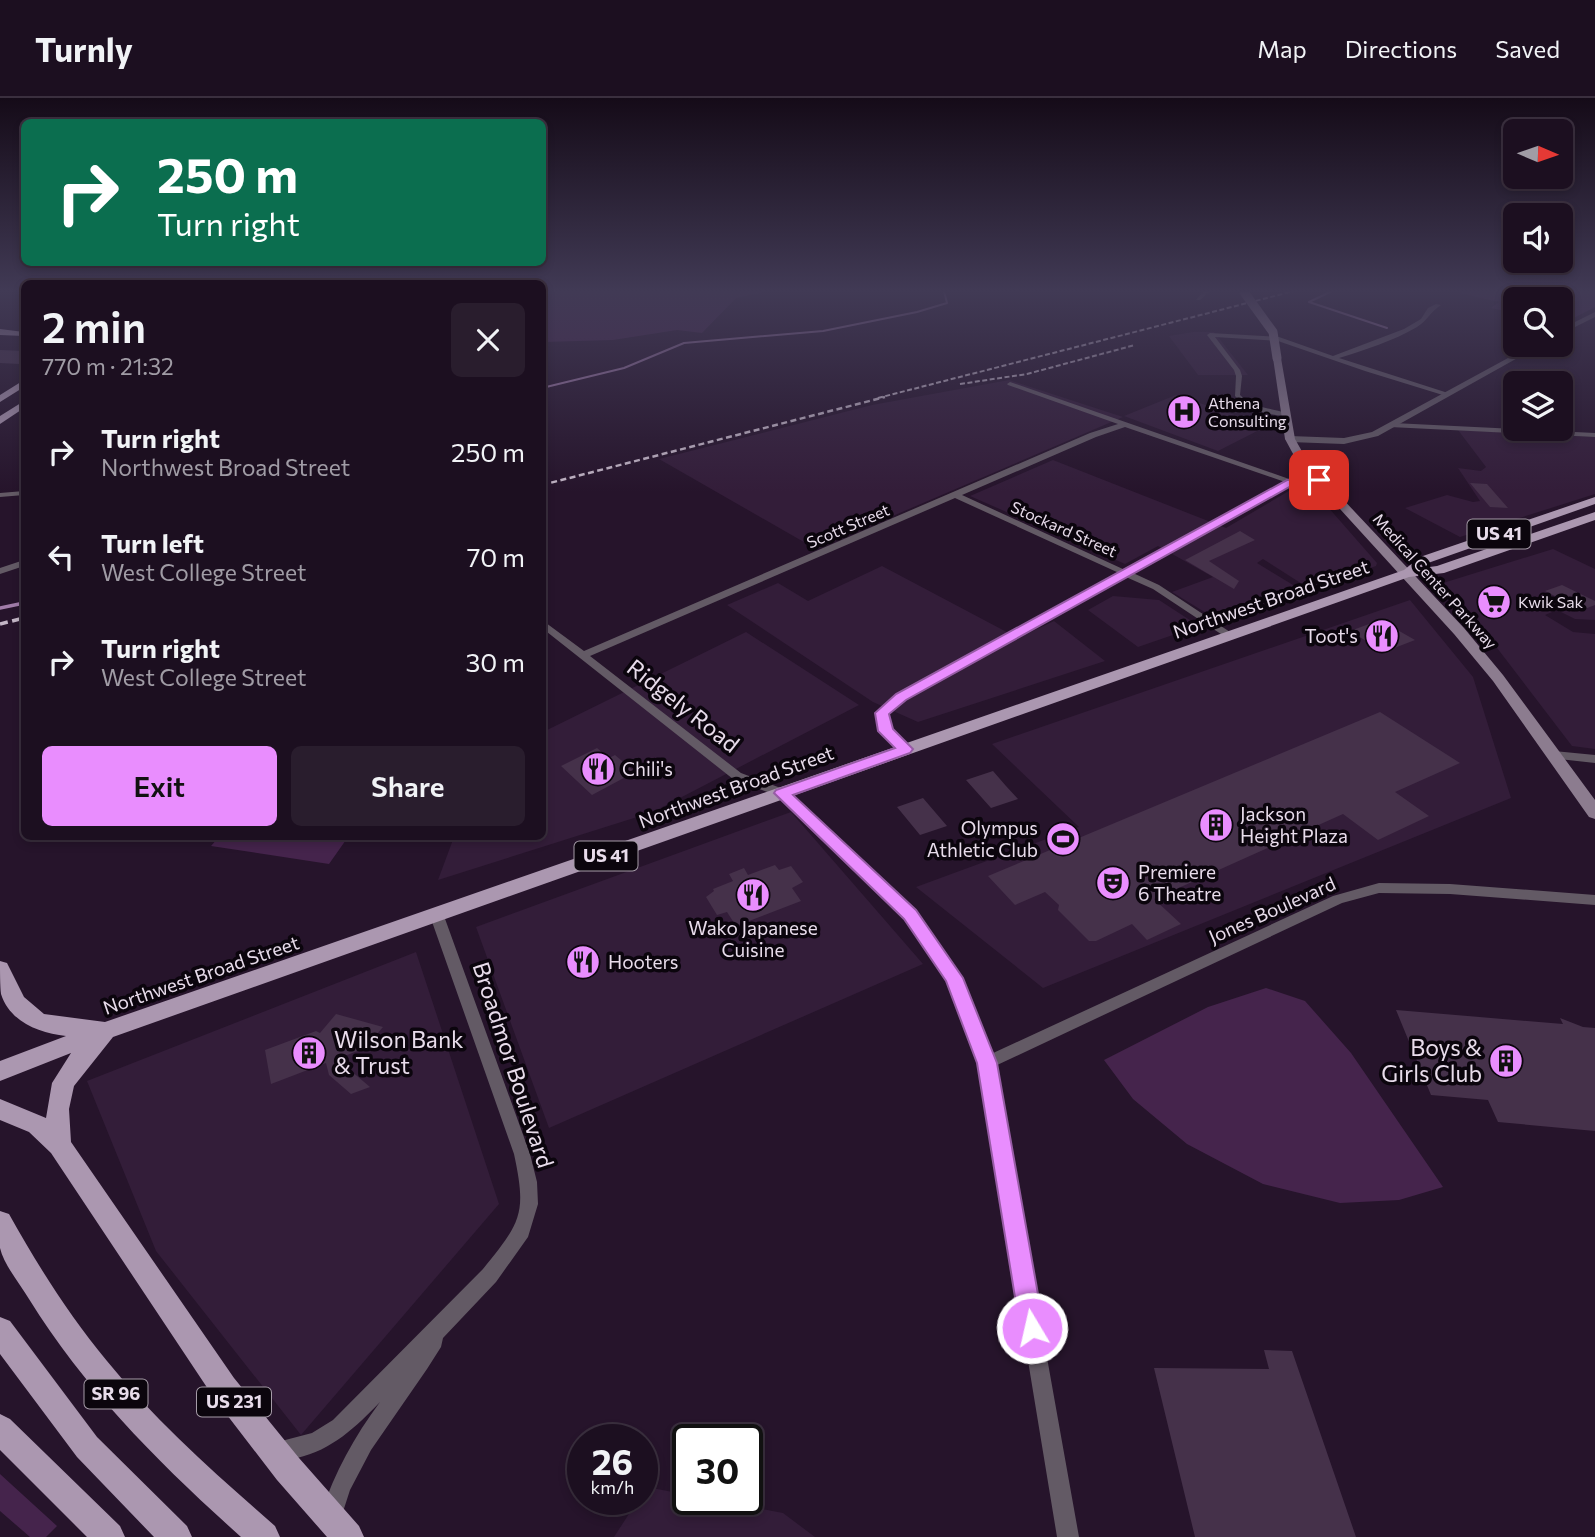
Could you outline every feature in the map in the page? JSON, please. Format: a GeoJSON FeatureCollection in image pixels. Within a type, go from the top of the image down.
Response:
{"type":"FeatureCollection","features":[{"type":"Feature","properties":{"kind":"main road","name":"Medical Center Parkway"},"geometry":{"type":"LineString","coordinates":[[1277,358],[1290,439],[1303,463],[1407,573],[1498,678],[1595,813]]}},
{"type":"Feature","properties":{"kind":"main road"},"geometry":{"type":"LineString","coordinates":[[0,399],[21,385]]}},
{"type":"Feature","properties":{"kind":"main road"},"geometry":{"type":"LineString","coordinates":[[0,421],[21,406]]}},
{"type":"Feature","properties":{"kind":"main road","name":"Northwest Broad Street"},"geometry":{"type":"LineString","coordinates":[[1407,573],[1424,560],[1595,500]]}},
{"type":"Feature","properties":{"kind":"main road","name":"Northwest Broad Street"},"geometry":{"type":"LineString","coordinates":[[0,1071],[110,1029],[1407,573],[1439,570],[1595,516]]}},
{"type":"Feature","properties":{"kind":"main road"},"geometry":{"type":"LineString","coordinates":[[0,969],[9,993],[20,1011],[43,1024],[61,1028],[110,1029]]}},
{"type":"Feature","properties":{"kind":"main road"},"geometry":{"type":"LineString","coordinates":[[59,1145],[55,1110],[67,1075],[110,1029]]}},
{"type":"Feature","properties":{"kind":"main road"},"geometry":{"type":"LineString","coordinates":[[0,1109],[37,1125],[59,1145]]}},
{"type":"Feature","properties":{"kind":"main road","name":"US 231"},"geometry":{"type":"LineString","coordinates":[[59,1145],[224,1388],[273,1451],[339,1527]]}},
{"type":"Feature","properties":{"kind":"main road","name":"SR 96"},"geometry":{"type":"LineString","coordinates":[[0,1224],[77,1346],[116,1393],[190,1471],[264,1537]]}},
{"type":"Feature","properties":{"kind":"main road","name":"SR 96"},"geometry":{"type":"LineString","coordinates":[[0,1331],[87,1447],[176,1537]]}},
{"type":"Feature","properties":{"kind":"main road"},"geometry":{"type":"LineString","coordinates":[[0,1429],[109,1537]]}},
{"type":"Feature","properties":{"kind":"street"},"geometry":{"type":"LineString","coordinates":[[1228,358],[1239,376],[1237,395],[1241,401],[1251,407],[1285,414]]}},
{"type":"Feature","properties":{"kind":"street"},"geometry":{"type":"LineString","coordinates":[[1334,358],[1446,394]]}},
{"type":"Feature","properties":{"kind":"street"},"geometry":{"type":"LineString","coordinates":[[1290,439],[1360,439],[1393,425],[1513,358]]}},
{"type":"Feature","properties":{"kind":"street"},"geometry":{"type":"LineString","coordinates":[[1010,384],[1291,482],[1319,480]]}},
{"type":"Feature","properties":{"kind":"street","name":"Scott Street"},"geometry":{"type":"LineString","coordinates":[[582,656],[1126,424]]}},
{"type":"Feature","properties":{"kind":"street"},"geometry":{"type":"LineString","coordinates":[[1393,425],[1595,436]]}},
{"type":"Feature","properties":{"kind":"street"},"geometry":{"type":"LineString","coordinates":[[905,749],[886,731],[882,713],[901,697],[1291,482]]}},
{"type":"Feature","properties":{"kind":"street"},"geometry":{"type":"LineString","coordinates":[[0,495],[21,493]]}},
{"type":"Feature","properties":{"kind":"street","name":"Stockard Street"},"geometry":{"type":"LineString","coordinates":[[956,495],[1156,587],[1230,636]]}},
{"type":"Feature","properties":{"kind":"street"},"geometry":{"type":"LineString","coordinates":[[0,570],[21,564]]}},
{"type":"Feature","properties":{"kind":"street","name":"Ridgely Road"},"geometry":{"type":"LineString","coordinates":[[546,626],[737,776],[782,793],[910,914],[954,978],[987,1063],[1068,1537]]}},
{"type":"Feature","properties":{"kind":"street"},"geometry":{"type":"LineString","coordinates":[[1554,755],[1595,759]]}},
{"type":"Feature","properties":{"kind":"street","name":"Jones Boulevard"},"geometry":{"type":"LineString","coordinates":[[987,1063],[1338,899],[1379,888],[1450,889],[1595,900]]}},
{"type":"Feature","properties":{"kind":"street","name":"Broadmor Boulevard"},"geometry":{"type":"LineString","coordinates":[[437,916],[522,1153],[529,1188],[529,1212],[509,1250],[441,1328]]}},
{"type":"Feature","properties":{"kind":"street"},"geometry":{"type":"LineString","coordinates":[[273,1451],[308,1446],[333,1432],[441,1328]]}},
{"type":"Feature","properties":{"kind":"street"},"geometry":{"type":"LineString","coordinates":[[339,1527],[341,1482],[358,1448],[417,1367],[441,1328]]}},
{"type":"Feature","properties":{"kind":"shaded area"},"geometry":{"type":"Polygon","coordinates":[[[1185,358],[1235,358],[1248,375],[1198,375],[1185,358]]]}},
{"type":"Feature","properties":{"kind":"shaded area"},"geometry":{"type":"Polygon","coordinates":[[[1009,380],[1123,417],[816,549],[659,459],[872,405],[1009,380]]]}},
{"type":"Feature","properties":{"kind":"shaded area"},"geometry":{"type":"Polygon","coordinates":[[[1176,395],[1267,426],[1218,451],[1124,416],[1176,395]]]}},
{"type":"Feature","properties":{"kind":"shaded area"},"geometry":{"type":"Polygon","coordinates":[[[1458,430],[1503,432],[1503,441],[1573,441],[1573,436],[1595,437],[1595,494],[1460,537],[1405,508],[1447,495],[1473,502],[1480,501],[1458,468],[1481,471],[1486,467],[1458,430]]]}},
{"type":"Feature","properties":{"kind":"shaded area"},"geometry":{"type":"Polygon","coordinates":[[[1053,460],[1226,528],[1294,488],[1307,487],[1313,490],[1377,563],[1376,566],[1310,589],[1263,559],[1257,563],[1303,591],[1216,619],[1172,592],[1213,577],[1158,546],[1125,564],[970,496],[1053,460]]]}},
{"type":"Feature","properties":{"kind":"shaded area"},"geometry":{"type":"Polygon","coordinates":[[[1553,549],[1595,569],[1595,620],[1575,619],[1557,610],[1545,615],[1573,632],[1595,634],[1595,749],[1572,746],[1494,644],[1446,594],[1443,583],[1553,549]]]}},
{"type":"Feature","properties":{"kind":"shaded area"},"geometry":{"type":"Polygon","coordinates":[[[882,566],[1018,638],[1054,621],[1105,661],[918,722],[873,702],[727,605],[778,583],[808,601],[882,566]]]}},
{"type":"Feature","properties":{"kind":"shaded area"},"geometry":{"type":"Polygon","coordinates":[[[1113,596],[1159,600],[1199,626],[1138,647],[1088,610],[1113,596]]]}},
{"type":"Feature","properties":{"kind":"shaded area"},"geometry":{"type":"Polygon","coordinates":[[[1410,600],[1473,677],[1511,798],[1043,988],[916,887],[1079,827],[992,744],[1410,600]]]}},
{"type":"Feature","properties":{"kind":"shaded area"},"geometry":{"type":"Polygon","coordinates":[[[746,632],[859,705],[653,812],[438,880],[453,840],[546,840],[546,731],[746,632]]]}},
{"type":"Feature","properties":{"kind":"shaded area"},"geometry":{"type":"Polygon","coordinates":[[[791,812],[923,964],[549,1128],[476,927],[791,812]]]}},
{"type":"Feature","properties":{"kind":"shaded area"},"geometry":{"type":"Polygon","coordinates":[[[216,840],[346,840],[329,864],[211,846],[216,840]]]}},
{"type":"Feature","properties":{"kind":"shaded area"},"geometry":{"type":"Polygon","coordinates":[[[416,952],[499,1204],[301,1435],[156,1251],[87,1081],[416,952]]]}},
{"type":"Feature","properties":{"kind":"shaded area"},"geometry":{"type":"Polygon","coordinates":[[[1266,988],[1305,1001],[1351,1053],[1443,1187],[1399,1200],[1340,1203],[1263,1184],[1187,1144],[1133,1099],[1104,1060],[1208,1007],[1266,988]]]}},
{"type":"Feature","properties":{"kind":"shaded area"},"geometry":{"type":"Polygon","coordinates":[[[0,1474],[57,1526],[46,1537],[30,1537],[0,1511],[0,1474]]]}},
{"type":"Feature","properties":{"kind":"shaded area"},"geometry":{"type":"Polygon","coordinates":[[[658,1489],[672,1492],[672,1515],[763,1515],[763,1509],[783,1513],[815,1537],[614,1537],[628,1515],[658,1515],[658,1489]]]}},
{"type":"Feature","properties":{"kind":"building"},"geometry":{"type":"Polygon","coordinates":[[[0,358],[21,358],[20,364],[0,363],[0,358]]]}},
{"type":"Feature","properties":{"kind":"building"},"geometry":{"type":"Polygon","coordinates":[[[1470,483],[1487,484],[1508,508],[1490,507],[1470,483]]]}},
{"type":"Feature","properties":{"kind":"building"},"geometry":{"type":"Polygon","coordinates":[[[1240,531],[1255,540],[1209,561],[1239,581],[1234,589],[1185,560],[1240,531]]]}},
{"type":"Feature","properties":{"kind":"building"},"geometry":{"type":"Polygon","coordinates":[[[1562,585],[1595,601],[1595,605],[1582,610],[1545,591],[1562,585]]]}},
{"type":"Feature","properties":{"kind":"building","name":"Toot's"},"geometry":{"type":"Polygon","coordinates":[[[1380,620],[1415,640],[1384,652],[1350,631],[1380,620]]]}},
{"type":"Feature","properties":{"kind":"building","name":"Jackson Height Plaza"},"geometry":{"type":"Polygon","coordinates":[[[1380,712],[1460,763],[1395,792],[1429,816],[1378,840],[1343,814],[1154,899],[1181,924],[1147,940],[1132,924],[1096,941],[1089,941],[1058,910],[1059,905],[1045,892],[1015,905],[988,876],[1380,712]]]}},
{"type":"Feature","properties":{"kind":"building","name":"Chili's"},"geometry":{"type":"Polygon","coordinates":[[[597,748],[609,758],[615,755],[635,772],[592,795],[561,766],[597,748]]]}},
{"type":"Feature","properties":{"kind":"building"},"geometry":{"type":"Polygon","coordinates":[[[993,771],[1018,799],[991,808],[966,780],[993,771]]]}},
{"type":"Feature","properties":{"kind":"building"},"geometry":{"type":"Polygon","coordinates":[[[923,798],[947,826],[920,835],[897,807],[923,798]]]}},
{"type":"Feature","properties":{"kind":"building","name":"Wako Japanese Cuisine"},"geometry":{"type":"Polygon","coordinates":[[[775,865],[779,870],[791,866],[803,882],[792,888],[801,901],[736,926],[727,912],[717,915],[706,897],[713,889],[733,881],[729,874],[744,868],[748,875],[775,865]]]}},
{"type":"Feature","properties":{"kind":"building","name":"Boys & Girls Club"},"geometry":{"type":"Polygon","coordinates":[[[1396,1010],[1563,1024],[1560,1018],[1583,1027],[1595,1028],[1595,1131],[1498,1122],[1488,1100],[1431,1095],[1396,1010]]]}},
{"type":"Feature","properties":{"kind":"building","name":"Wilson Bank & Trust"},"geometry":{"type":"Polygon","coordinates":[[[336,1014],[383,1027],[365,1048],[337,1059],[370,1087],[351,1094],[329,1075],[326,1063],[271,1084],[265,1050],[316,1031],[320,1033],[336,1014]]]}},
{"type":"Feature","properties":{"kind":"building"},"geometry":{"type":"Polygon","coordinates":[[[1264,1350],[1292,1351],[1356,1537],[1195,1537],[1154,1368],[1269,1369],[1264,1350]]]}},
{"type":"Feature","properties":{"kind":"waterway"},"geometry":{"type":"LineString","coordinates":[[546,387],[624,368],[648,358]]}},
{"type":"Feature","properties":{"kind":"waterway"},"geometry":{"type":"LineString","coordinates":[[0,608],[21,604]]}},
{"type":"Feature","properties":{"kind":"railway"},"geometry":{"type":"LineString","coordinates":[[878,398],[1033,358]]}},
{"type":"Feature","properties":{"kind":"railway"},"geometry":{"type":"LineString","coordinates":[[960,384],[1027,374],[1086,358]]}},
{"type":"Feature","properties":{"kind":"railway"},"geometry":{"type":"LineString","coordinates":[[546,484],[885,397]]}},
{"type":"Feature","properties":{"kind":"railway"},"geometry":{"type":"LineString","coordinates":[[0,624],[21,619]]}},
{"type":"Feature","properties":{"kind":"place","name":"Athena Consulting"},"geometry":{"type":"Point","coordinates":[1184,412]}},
{"type":"Feature","properties":{"kind":"place","name":"Kwik Sak"},"geometry":{"type":"Point","coordinates":[1494,602]}},
{"type":"Feature","properties":{"kind":"place","name":"Toot's"},"geometry":{"type":"Point","coordinates":[1382,636]}},
{"type":"Feature","properties":{"kind":"place","name":"Chili's"},"geometry":{"type":"Point","coordinates":[598,769]}},
{"type":"Feature","properties":{"kind":"place","name":"Jackson Height Plaza"},"geometry":{"type":"Point","coordinates":[1216,825]}},
{"type":"Feature","properties":{"kind":"place","name":"Olympus Athletic Club"},"geometry":{"type":"Point","coordinates":[1063,839]}},
{"type":"Feature","properties":{"kind":"place","name":"Premiere 6 Theatre"},"geometry":{"type":"Point","coordinates":[1113,883]}},
{"type":"Feature","properties":{"kind":"place","name":"Wako Japanese Cuisine"},"geometry":{"type":"Point","coordinates":[753,895]}},
{"type":"Feature","properties":{"kind":"place","name":"Hooters"},"geometry":{"type":"Point","coordinates":[583,962]}},
{"type":"Feature","properties":{"kind":"place","name":"Wilson Bank & Trust"},"geometry":{"type":"Point","coordinates":[309,1053]}},
{"type":"Feature","properties":{"kind":"place","name":"Boys & Girls Club"},"geometry":{"type":"Point","coordinates":[1506,1061]}},
{"type":"Feature","properties":{"kind":"route"},"geometry":{"type":"LineString","coordinates":[[1032,1328],[987,1063],[954,978],[910,914],[782,793],[905,749],[886,731],[882,713],[901,697],[1291,482],[1319,480]]}}]}
